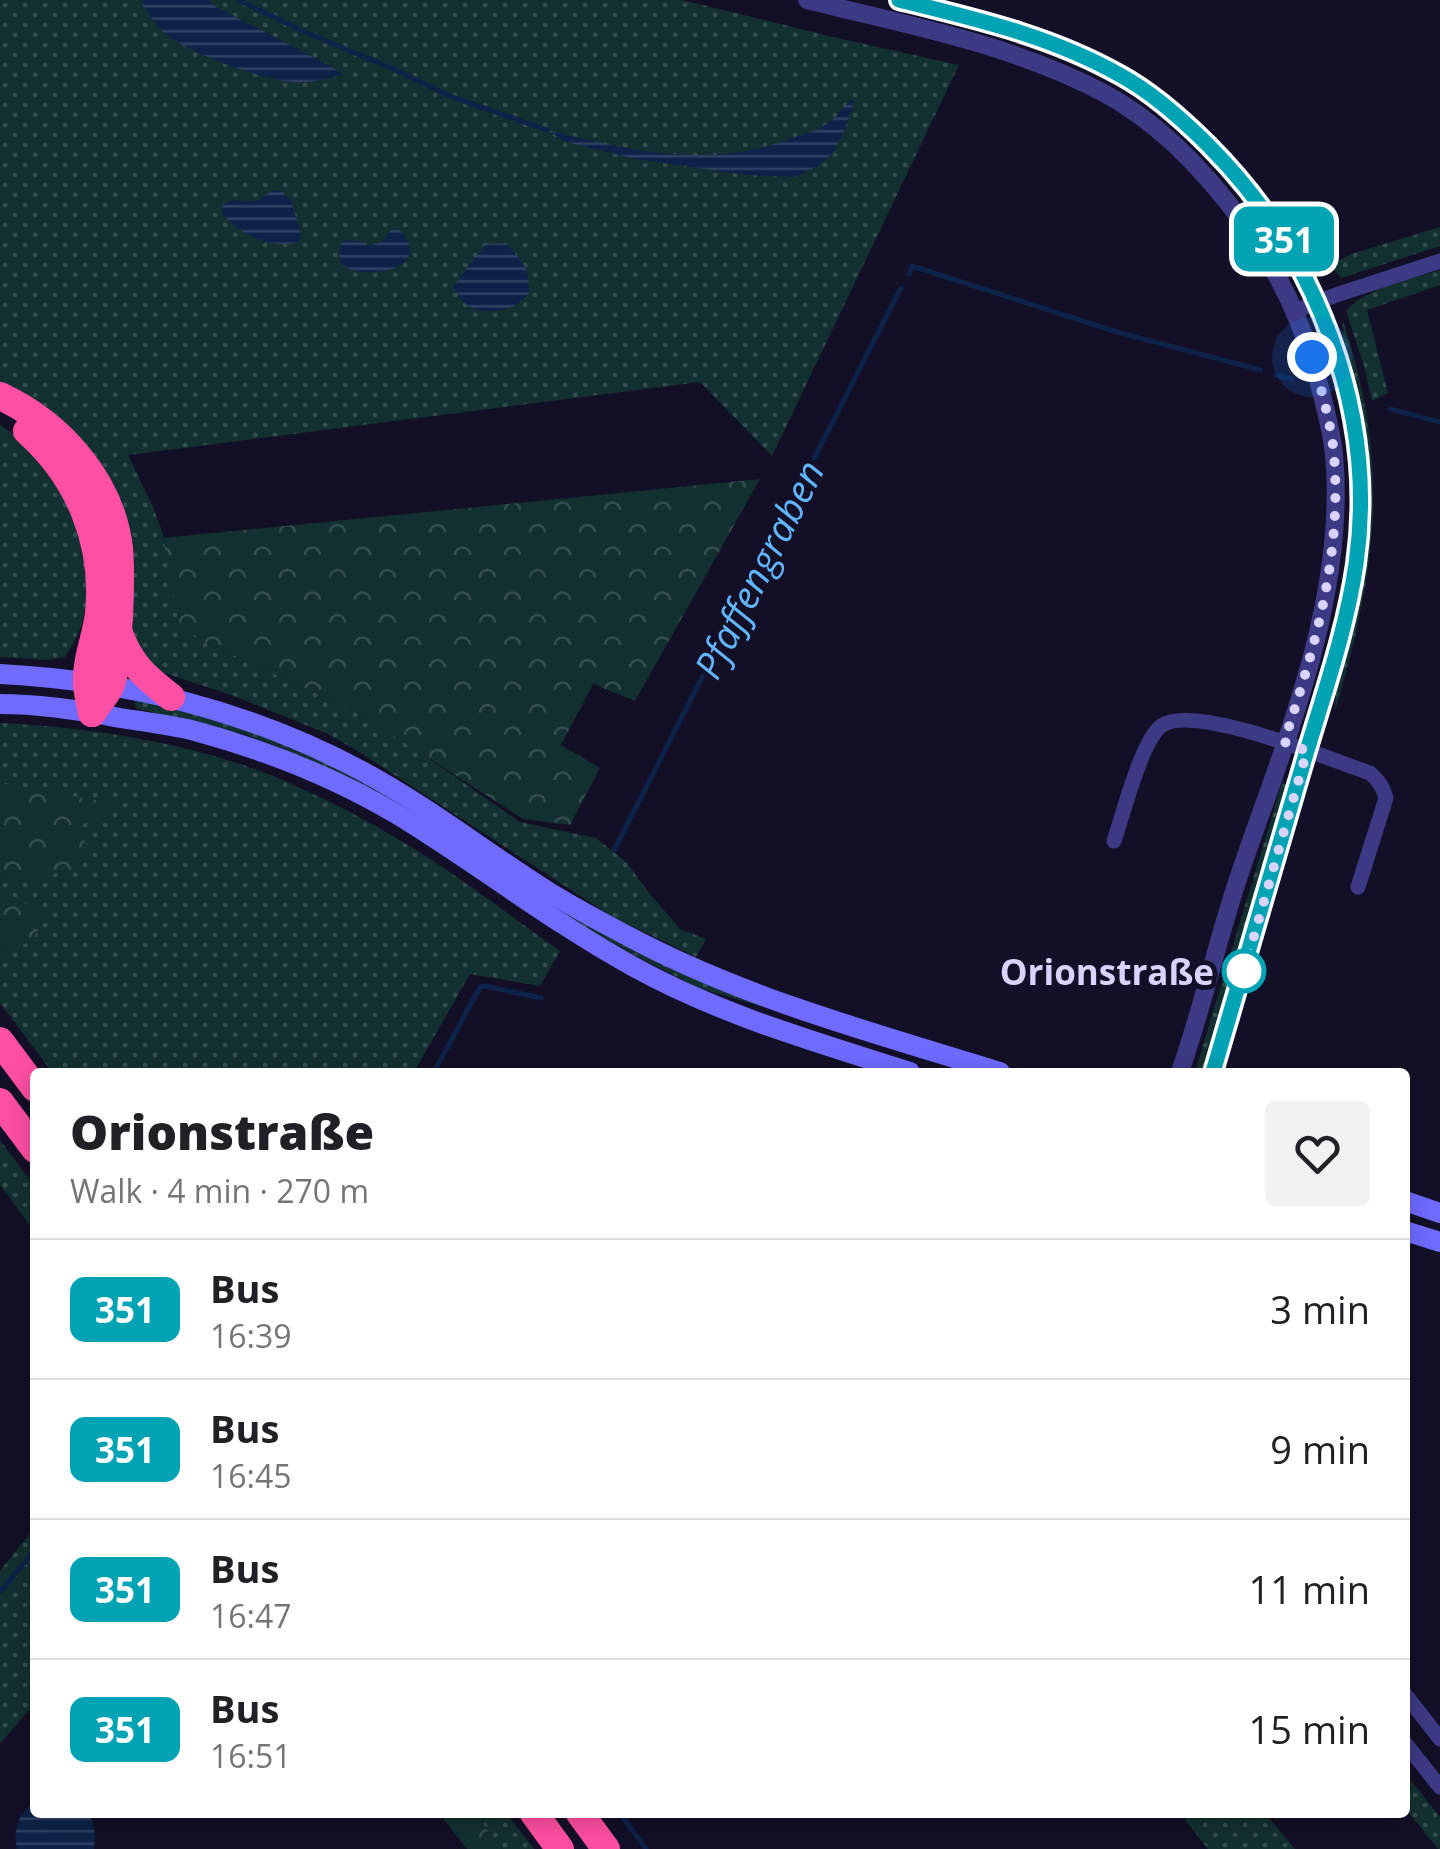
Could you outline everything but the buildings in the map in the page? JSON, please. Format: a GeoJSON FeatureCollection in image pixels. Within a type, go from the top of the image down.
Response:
{"type":"FeatureCollection","features":[{"type":"Feature","properties":{"kind":"highway"},"geometry":{"type":"LineString","coordinates":[[0,396],[40,419],[90,470],[119,546],[118,631],[92,712]]}},
{"type":"Feature","properties":{"kind":"highway"},"geometry":{"type":"LineString","coordinates":[[0,415],[24,428],[58,462],[93,532],[98,554],[99,683]]}},
{"type":"Feature","properties":{"kind":"highway"},"geometry":{"type":"LineString","coordinates":[[118,631],[130,660],[172,697]]}},
{"type":"Feature","properties":{"kind":"highway"},"geometry":{"type":"LineString","coordinates":[[0,1041],[30,1081]]}},
{"type":"Feature","properties":{"kind":"highway"},"geometry":{"type":"LineString","coordinates":[[0,1102],[30,1142]]}},
{"type":"Feature","properties":{"kind":"highway"},"geometry":{"type":"LineString","coordinates":[[537,1818],[560,1849]]}},
{"type":"Feature","properties":{"kind":"highway"},"geometry":{"type":"LineString","coordinates":[[583,1818],[606,1849]]}},
{"type":"Feature","properties":{"kind":"main road"},"geometry":{"type":"LineString","coordinates":[[0,674],[99,683],[172,697],[289,738],[360,770],[553,894],[646,946],[795,1007],[987,1068]]}},
{"type":"Feature","properties":{"kind":"main road"},"geometry":{"type":"LineString","coordinates":[[0,704],[92,712],[193,730],[259,750],[334,781],[396,814],[531,905],[636,968],[704,1002],[897,1068]]}},
{"type":"Feature","properties":{"kind":"main road"},"geometry":{"type":"LineString","coordinates":[[1410,1203],[1440,1213]]}},
{"type":"Feature","properties":{"kind":"main road"},"geometry":{"type":"LineString","coordinates":[[1410,1233],[1440,1242]]}},
{"type":"Feature","properties":{"kind":"street"},"geometry":{"type":"LineString","coordinates":[[807,0],[993,48],[1052,68],[1138,114],[1184,155],[1232,207],[1258,243],[1295,311],[1325,404],[1334,453],[1332,558],[1316,643],[1180,1068]]}},
{"type":"Feature","properties":{"kind":"street"},"geometry":{"type":"LineString","coordinates":[[899,0],[1004,26],[1062,46],[1122,76],[1183,120],[1228,165],[1277,228],[1317,302],[1340,368],[1350,405],[1359,479],[1356,564],[1335,660],[1214,1068]]}},
{"type":"Feature","properties":{"kind":"street"},"geometry":{"type":"LineString","coordinates":[[1295,311],[1440,260]]}},
{"type":"Feature","properties":{"kind":"street"},"geometry":{"type":"LineString","coordinates":[[1114,841],[1146,745],[1162,725],[1187,719],[1284,742],[1370,773],[1386,798],[1358,886]]}},
{"type":"Feature","properties":{"kind":"street"},"geometry":{"type":"LineString","coordinates":[[1410,1700],[1440,1738]]}},
{"type":"Feature","properties":{"kind":"street"},"geometry":{"type":"LineString","coordinates":[[1410,1749],[1440,1787]]}},
{"type":"Feature","properties":{"kind":"green space"},"geometry":{"type":"Polygon","coordinates":[[[0,0],[682,0],[959,65],[772,456],[700,382],[128,455],[162,531],[171,577],[207,643],[357,712],[520,822],[596,838],[626,862],[680,929],[706,939],[696,957],[611,916],[328,734],[161,672],[133,648],[124,574],[0,387],[0,0]]]}},
{"type":"Feature","properties":{"kind":"green space"},"geometry":{"type":"Polygon","coordinates":[[[1440,227],[1440,246],[1341,278],[1331,265],[1351,254],[1440,227]]]}},
{"type":"Feature","properties":{"kind":"green space"},"geometry":{"type":"Polygon","coordinates":[[[1440,270],[1440,285],[1367,310],[1388,393],[1372,401],[1346,311],[1366,295],[1440,270]]]}},
{"type":"Feature","properties":{"kind":"green space"},"geometry":{"type":"Polygon","coordinates":[[[1343,321],[1368,424],[1373,517],[1361,610],[1335,712],[1336,691],[1360,595],[1369,491],[1363,419],[1343,339],[1343,321]]]}},
{"type":"Feature","properties":{"kind":"green space"},"geometry":{"type":"Polygon","coordinates":[[[0,425],[33,446],[49,467],[84,538],[87,599],[82,625],[65,657],[0,657],[0,425]]]}},
{"type":"Feature","properties":{"kind":"green space"},"geometry":{"type":"Polygon","coordinates":[[[760,479],[635,701],[593,684],[561,745],[600,768],[570,825],[523,819],[357,712],[207,643],[179,626],[163,538],[760,479]]]}},
{"type":"Feature","properties":{"kind":"green space"},"geometry":{"type":"Polygon","coordinates":[[[136,696],[245,729],[338,768],[777,1011],[699,988],[638,957],[337,772],[244,734],[135,708],[136,696]]]}},
{"type":"Feature","properties":{"kind":"green space"},"geometry":{"type":"Polygon","coordinates":[[[0,723],[136,738],[204,753],[268,774],[346,810],[456,876],[560,951],[540,986],[470,974],[416,1068],[49,1068],[0,1003],[0,946],[11,950],[4,900],[0,901],[0,878],[12,881],[77,826],[111,804],[0,783],[0,723]]]}},
{"type":"Feature","properties":{"kind":"green space"},"geometry":{"type":"Polygon","coordinates":[[[0,783],[111,803],[103,818],[77,826],[88,848],[77,870],[12,881],[0,878],[0,783]]]}},
{"type":"Feature","properties":{"kind":"green space"},"geometry":{"type":"Polygon","coordinates":[[[1282,783],[1288,786],[1206,1068],[1196,1068],[1282,783]]]}},
{"type":"Feature","properties":{"kind":"green space"},"geometry":{"type":"Polygon","coordinates":[[[3,900],[30,904],[43,919],[33,940],[11,950],[0,946],[3,900]]]}},
{"type":"Feature","properties":{"kind":"green space"},"geometry":{"type":"Polygon","coordinates":[[[0,1140],[30,1180],[30,1225],[0,1185],[0,1140]]]}},
{"type":"Feature","properties":{"kind":"green space"},"geometry":{"type":"Polygon","coordinates":[[[30,1533],[30,1709],[0,1744],[0,1571],[30,1533]]]}},
{"type":"Feature","properties":{"kind":"green space"},"geometry":{"type":"Polygon","coordinates":[[[1410,1779],[1440,1817],[1438,1849],[1410,1814],[1410,1779]]]}},
{"type":"Feature","properties":{"kind":"green space"},"geometry":{"type":"Polygon","coordinates":[[[443,1818],[479,1818],[502,1849],[467,1849],[443,1818]]]}},
{"type":"Feature","properties":{"kind":"green space"},"geometry":{"type":"Polygon","coordinates":[[[479,1818],[510,1818],[534,1849],[502,1849],[479,1818]]]}},
{"type":"Feature","properties":{"kind":"green space"},"geometry":{"type":"Polygon","coordinates":[[[1269,1818],[1295,1849],[1208,1849],[1185,1820],[1269,1818]]]}},
{"type":"Feature","properties":{"kind":"water"},"geometry":{"type":"Polygon","coordinates":[[[141,0],[208,0],[343,75],[296,82],[231,66],[170,37],[141,0]]]}},
{"type":"Feature","properties":{"kind":"water"},"geometry":{"type":"Polygon","coordinates":[[[853,98],[834,152],[795,177],[746,175],[636,159],[566,142],[547,130],[668,154],[728,153],[817,129],[853,98]]]}},
{"type":"Feature","properties":{"kind":"water"},"geometry":{"type":"Polygon","coordinates":[[[276,190],[291,201],[301,233],[299,242],[278,244],[256,239],[237,228],[222,212],[226,203],[254,201],[276,190]]]}},
{"type":"Feature","properties":{"kind":"water"},"geometry":{"type":"Polygon","coordinates":[[[398,228],[408,243],[409,255],[403,263],[377,272],[362,272],[342,264],[339,255],[343,240],[370,246],[398,228]]]}},
{"type":"Feature","properties":{"kind":"water"},"geometry":{"type":"Polygon","coordinates":[[[505,243],[524,265],[529,293],[509,308],[475,309],[461,300],[454,285],[486,244],[505,243]]]}},
{"type":"Feature","properties":{"kind":"water"},"geometry":{"type":"Polygon","coordinates":[[[30,1807],[30,1818],[90,1818],[94,1849],[17,1849],[18,1823],[30,1807]]]}},
{"type":"Feature","properties":{"kind":"waterway"},"geometry":{"type":"LineString","coordinates":[[238,0],[450,96],[547,130]]}},
{"type":"Feature","properties":{"kind":"waterway","name":"Pfaffengraben"},"geometry":{"type":"LineString","coordinates":[[909,274],[912,266],[1120,333],[1261,370]]}},
{"type":"Feature","properties":{"kind":"waterway","name":"Pfaffengraben"},"geometry":{"type":"LineString","coordinates":[[614,850],[901,288]]}},
{"type":"Feature","properties":{"kind":"waterway","name":"Pfaffengraben"},"geometry":{"type":"LineString","coordinates":[[1276,375],[1292,379]]}},
{"type":"Feature","properties":{"kind":"waterway","name":"Pfaffengraben"},"geometry":{"type":"LineString","coordinates":[[1390,409],[1440,422]]}},
{"type":"Feature","properties":{"kind":"waterway","name":"Pfaffengraben"},"geometry":{"type":"LineString","coordinates":[[436,1068],[480,987],[541,998]]}},
{"type":"Feature","properties":{"kind":"waterway","name":"Pfaffengraben"},"geometry":{"type":"LineString","coordinates":[[0,1592],[30,1556]]}},
{"type":"Feature","properties":{"kind":"waterway"},"geometry":{"type":"LineString","coordinates":[[623,1818],[646,1849]]}},
{"type":"Feature","properties":{"kind":"bus line","name":"351"},"geometry":{"type":"LineString","coordinates":[[899,0],[1004,26],[1062,46],[1122,76],[1183,120],[1228,165],[1277,228],[1317,302],[1340,368],[1350,405],[1359,479],[1356,564],[1335,660],[1214,1068]]}},
{"type":"Feature","properties":{"kind":"place","name":"Orionstraße"},"geometry":{"type":"Point","coordinates":[1244,971]}},
{"type":"Feature","properties":{"kind":"route"},"geometry":{"type":"LineString","coordinates":[[1244,971],[1307,751],[1284,742],[1316,643],[1332,558],[1334,453],[1312,357]]}}]}
